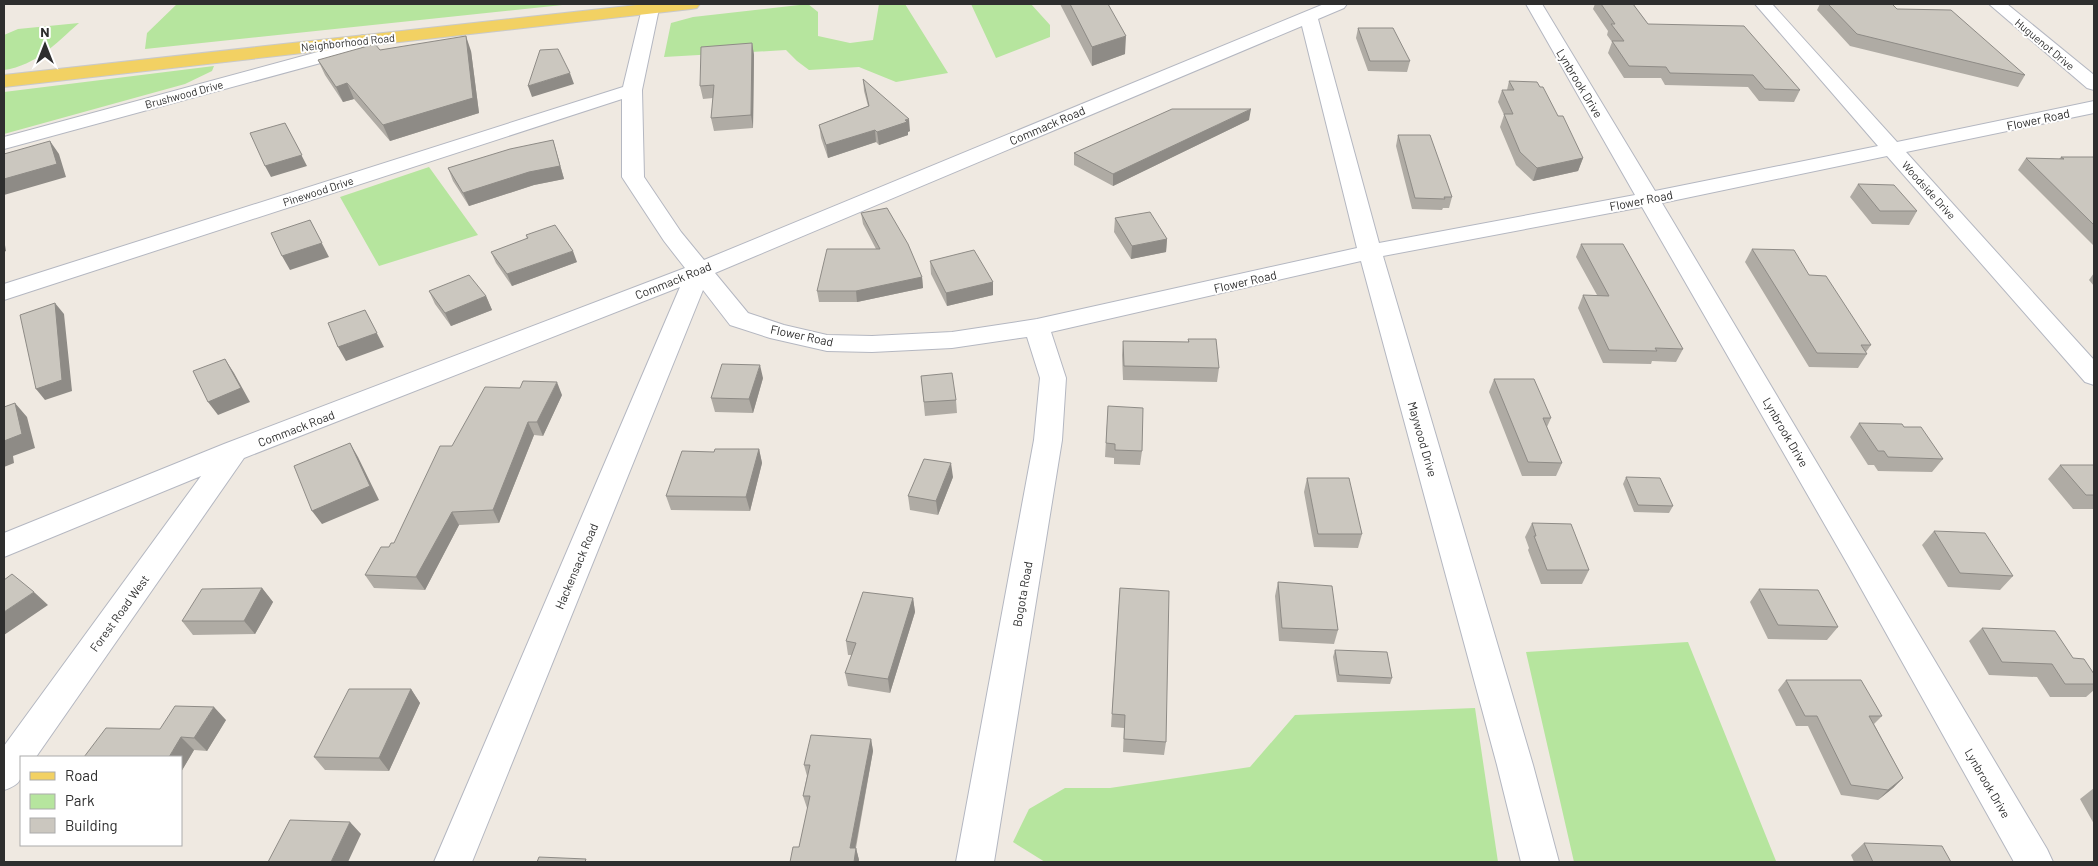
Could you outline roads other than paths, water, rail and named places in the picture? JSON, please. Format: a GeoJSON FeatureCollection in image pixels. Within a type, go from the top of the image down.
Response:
{"type":"FeatureCollection","features":[{"type":"Feature","properties":{"kind":"main road","name":"Neighborhood Road"},"geometry":{"type":"LineString","coordinates":[[4,81],[650,6],[691,4]]}},
{"type":"Feature","properties":{"kind":"street","name":"Commack Road"},"geometry":{"type":"LineString","coordinates":[[4,545],[234,452],[699,271],[1338,4]]}},
{"type":"Feature","properties":{"kind":"street","name":"Lynbrook Drive"},"geometry":{"type":"LineString","coordinates":[[1534,4],[1859,557],[2034,862]]}},
{"type":"Feature","properties":{"kind":"street","name":"Woodside Drive"},"geometry":{"type":"LineString","coordinates":[[1763,4],[2094,376]]}},
{"type":"Feature","properties":{"kind":"street","name":"Huguenot Drive"},"geometry":{"type":"LineString","coordinates":[[1997,4],[2094,84]]}},
{"type":"Feature","properties":{"kind":"street","name":"Flower Road"},"geometry":{"type":"LineString","coordinates":[[650,6],[632,90],[633,177],[672,236],[740,319],[779,332],[826,343],[872,344],[952,340],[1037,327],[1370,252],[1649,199],[2094,107]]}},
{"type":"Feature","properties":{"kind":"street","name":"Maywood Drive"},"geometry":{"type":"LineString","coordinates":[[1308,16],[1370,252],[1512,755],[1540,862]]}},
{"type":"Feature","properties":{"kind":"street","name":"Brushwood Drive"},"geometry":{"type":"LineString","coordinates":[[4,143],[332,54],[363,40]]}},
{"type":"Feature","properties":{"kind":"street","name":"Pinewood Drive"},"geometry":{"type":"LineString","coordinates":[[4,292],[632,90]]}},
{"type":"Feature","properties":{"kind":"street","name":"Hackensack Road"},"geometry":{"type":"LineString","coordinates":[[453,862],[699,271]]}},
{"type":"Feature","properties":{"kind":"street","name":"Bogota Road"},"geometry":{"type":"LineString","coordinates":[[975,862],[1048,440],[1053,378],[1037,327]]}},
{"type":"Feature","properties":{"kind":"street","name":"Forest Road West"},"geometry":{"type":"LineString","coordinates":[[4,774],[234,452]]}}]}
